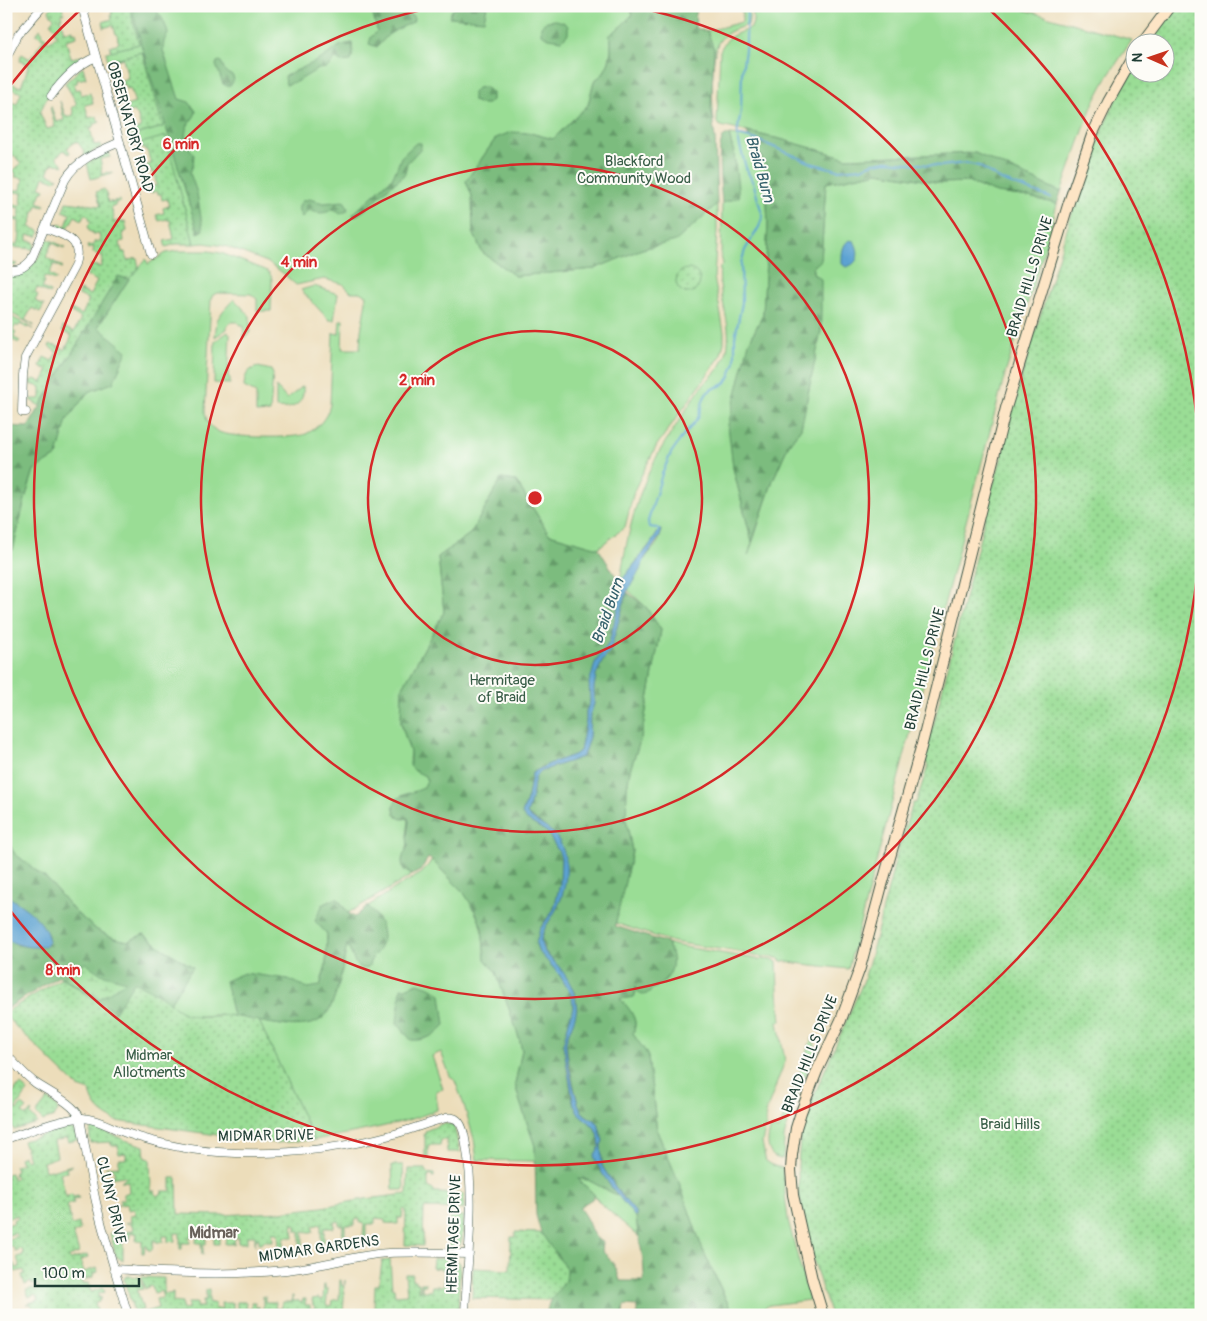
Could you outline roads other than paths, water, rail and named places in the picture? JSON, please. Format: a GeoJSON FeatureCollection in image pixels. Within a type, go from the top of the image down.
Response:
{"type":"FeatureCollection","features":[{"type":"Feature","properties":{"kind":"street"},"geometry":{"type":"LineString","coordinates":[[6,58],[18,35],[43,6]]}},
{"type":"Feature","properties":{"kind":"street","name":"OBSERVATORY ROAD"},"geometry":{"type":"LineString","coordinates":[[82,6],[151,254]]}},
{"type":"Feature","properties":{"kind":"street"},"geometry":{"type":"LineString","coordinates":[[1150,32],[1170,6]]}},
{"type":"Feature","properties":{"kind":"street"},"geometry":{"type":"LineString","coordinates":[[51,96],[63,81],[82,64],[96,57]]}},
{"type":"Feature","properties":{"kind":"street","name":"BRAID HILLS DRIVE"},"geometry":{"type":"LineString","coordinates":[[824,1315],[805,1252],[792,1186],[792,1155],[796,1128],[817,1071],[841,1020],[860,968],[922,744],[1006,408],[1068,202],[1092,135],[1124,74]]}},
{"type":"Feature","properties":{"kind":"street"},"geometry":{"type":"LineString","coordinates":[[6,268],[16,270],[27,265],[34,256],[72,169],[88,158],[120,142]]}},
{"type":"Feature","properties":{"kind":"street"},"geometry":{"type":"LineString","coordinates":[[26,412],[22,412],[22,375],[25,358],[74,267],[76,258],[76,246],[72,240],[45,228]]}},
{"type":"Feature","properties":{"kind":"street","name":"MIDMAR DRIVE"},"geometry":{"type":"LineString","coordinates":[[6,1054],[30,1079],[74,1109],[80,1118],[90,1119],[161,1144],[205,1151],[238,1153],[295,1152],[349,1144],[401,1132],[447,1117],[454,1118],[460,1124]]}},
{"type":"Feature","properties":{"kind":"street"},"geometry":{"type":"LineString","coordinates":[[6,1139],[67,1120],[80,1118]]}},
{"type":"Feature","properties":{"kind":"street","name":"CLUNY DRIVE"},"geometry":{"type":"LineString","coordinates":[[80,1118],[94,1196],[128,1315]]}},
{"type":"Feature","properties":{"kind":"street","name":"HERMITAGE DRIVE"},"geometry":{"type":"LineString","coordinates":[[460,1124],[466,1144],[471,1205],[465,1315]]}},
{"type":"Feature","properties":{"kind":"street","name":"MIDMAR GARDENS"},"geometry":{"type":"LineString","coordinates":[[114,1269],[198,1273],[252,1273],[310,1267],[381,1254],[417,1252],[468,1254]]}},
{"type":"Feature","properties":{"kind":"water"},"geometry":{"type":"Polygon","coordinates":[[[849,240],[854,241],[858,257],[854,263],[846,267],[842,264],[842,254],[843,248],[849,240]]]}},
{"type":"Feature","properties":{"kind":"water"},"geometry":{"type":"Polygon","coordinates":[[[660,529],[661,534],[659,538],[645,558],[627,592],[610,651],[603,660],[596,675],[589,737],[583,756],[544,770],[536,776],[527,814],[554,834],[564,851],[566,871],[563,892],[556,910],[543,932],[541,940],[543,949],[568,980],[575,997],[577,1007],[575,1017],[566,1042],[574,1089],[580,1107],[585,1115],[598,1123],[603,1141],[601,1145],[602,1166],[620,1194],[637,1214],[635,1217],[601,1172],[594,1156],[600,1146],[598,1133],[579,1114],[574,1105],[563,1044],[573,1007],[572,996],[559,974],[539,952],[536,944],[540,929],[554,909],[560,884],[561,858],[547,832],[527,820],[522,814],[528,797],[532,773],[580,751],[586,711],[590,702],[589,682],[595,663],[609,643],[624,584],[621,581],[660,529]]]}},
{"type":"Feature","properties":{"kind":"water"},"geometry":{"type":"Polygon","coordinates":[[[6,895],[39,920],[49,942],[45,946],[25,946],[6,939],[6,895]]]}},
{"type":"Feature","properties":{"kind":"waterway","name":"Braid Burn"},"geometry":{"type":"LineString","coordinates":[[659,533],[657,528],[649,527],[648,521],[662,474],[671,453],[698,418],[707,393],[725,384],[735,362],[735,337],[742,303],[741,263],[745,250],[759,227],[762,218],[754,185],[746,168],[737,135],[741,110],[747,6]]}},
{"type":"Feature","properties":{"kind":"waterway"},"geometry":{"type":"LineString","coordinates":[[737,135],[757,140],[814,164],[838,170],[861,168],[887,161],[941,166],[965,163],[979,166],[1001,180],[1051,198]]}},
{"type":"Feature","properties":{"kind":"district","name":"Midmar"},"geometry":{"type":"Point","coordinates":[214,1233]}},
{"type":"Feature","properties":{"kind":"park label","name":"Blackford Community Wood"},"geometry":{"type":"Point","coordinates":[634,170]}},
{"type":"Feature","properties":{"kind":"park label","name":"Hermitage of Braid"},"geometry":{"type":"Point","coordinates":[502,688]}},
{"type":"Feature","properties":{"kind":"park label","name":"Midmar Allotments"},"geometry":{"type":"Point","coordinates":[149,1064]}},
{"type":"Feature","properties":{"kind":"park label","name":"Braid Hills"},"geometry":{"type":"Point","coordinates":[1010,1124]}}]}
